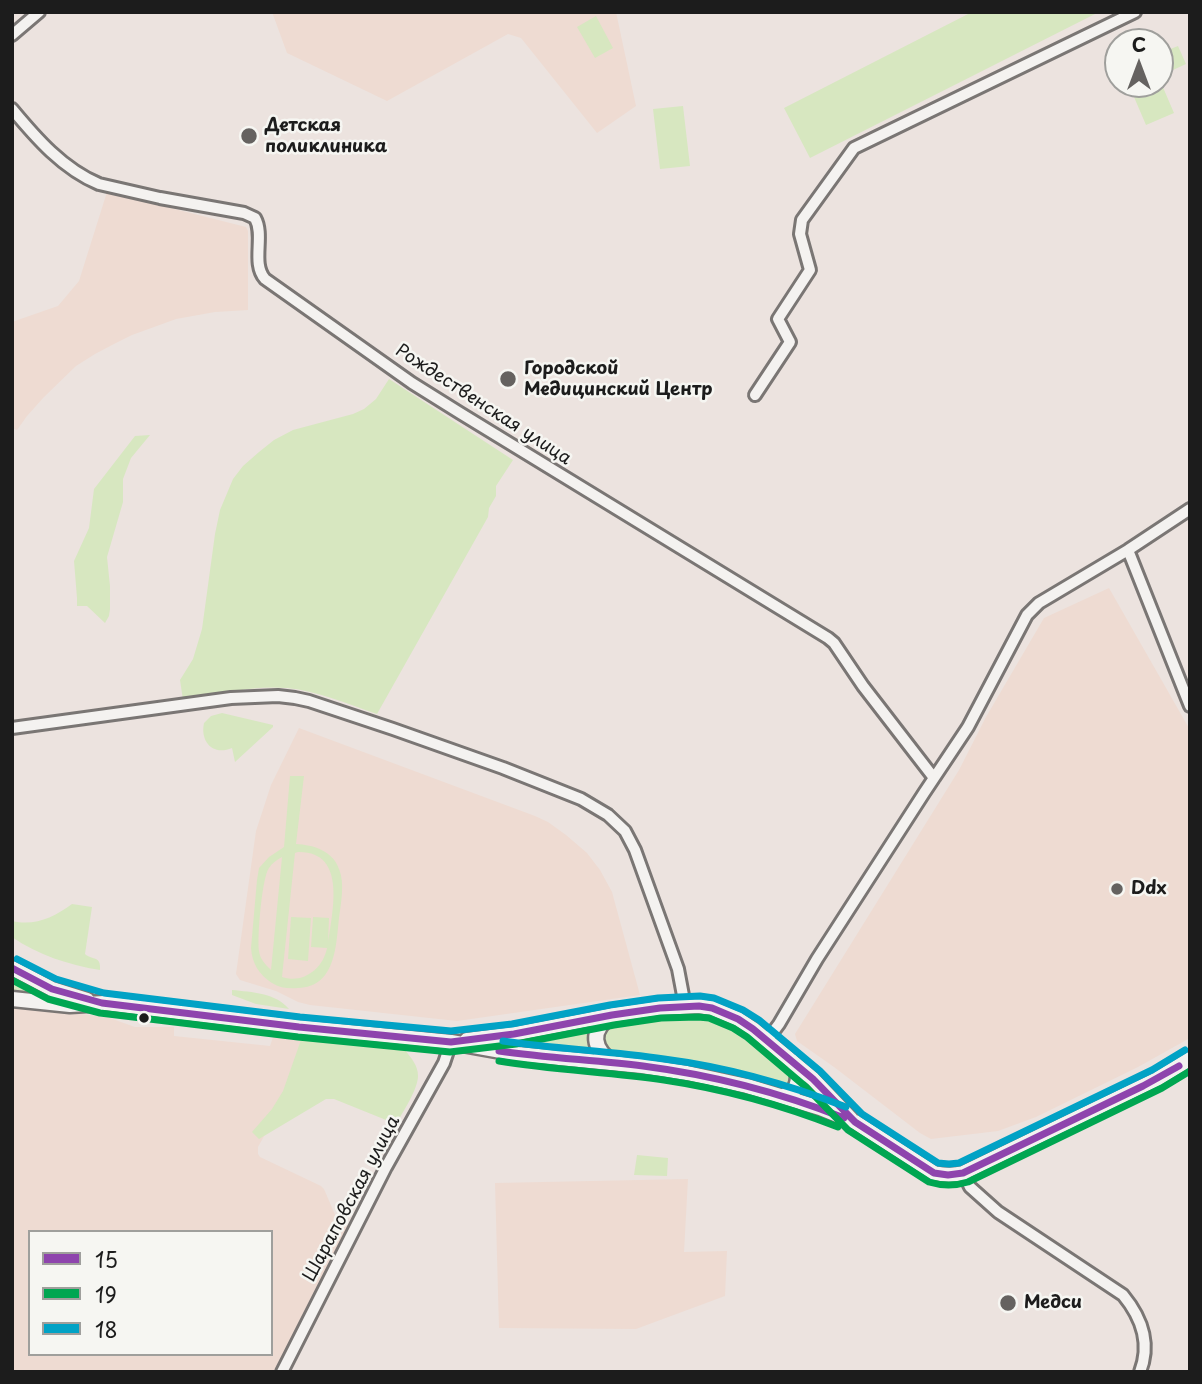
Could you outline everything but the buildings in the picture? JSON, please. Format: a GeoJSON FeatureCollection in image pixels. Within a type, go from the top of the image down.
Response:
{"type":"FeatureCollection","features":[{"type":"Feature","properties":{"kind":"main road"},"geometry":{"type":"LineString","coordinates":[[12,968],[52,989],[102,1003],[451,1042],[518,1054],[614,1063],[726,1081],[783,1096],[855,1122],[934,1173],[950,1175],[963,1173],[1186,1065]]}},
{"type":"Feature","properties":{"kind":"main road"},"geometry":{"type":"LineString","coordinates":[[12,999],[71,1005],[102,1003]]}},
{"type":"Feature","properties":{"kind":"main road"},"geometry":{"type":"LineString","coordinates":[[451,1042],[514,1034],[612,1015],[699,1006],[724,1012],[738,1019],[813,1079],[855,1122]]}},
{"type":"Feature","properties":{"kind":"main road"},"geometry":{"type":"LineString","coordinates":[[612,1015],[600,1025],[596,1041],[599,1050],[614,1063]]}},
{"type":"Feature","properties":{"kind":"main road"},"geometry":{"type":"LineString","coordinates":[[783,1096],[792,1093],[798,1081],[796,1066],[792,1061]]}},
{"type":"Feature","properties":{"kind":"street"},"geometry":{"type":"LineString","coordinates":[[12,35],[39,12]]}},
{"type":"Feature","properties":{"kind":"street"},"geometry":{"type":"LineString","coordinates":[[755,395],[790,342],[778,319],[810,270],[800,234],[802,220],[854,148],[1135,12]]}},
{"type":"Feature","properties":{"kind":"street","name":"Рождественская улица"},"geometry":{"type":"LineString","coordinates":[[12,109],[60,160],[89,180],[160,198],[244,213],[255,218],[260,270],[265,279],[421,389],[828,638],[934,778]]}},
{"type":"Feature","properties":{"kind":"street"},"geometry":{"type":"LineString","coordinates":[[766,1040],[779,1024],[817,959],[968,727],[1027,615],[1039,603],[1190,509]]}},
{"type":"Feature","properties":{"kind":"street"},"geometry":{"type":"LineString","coordinates":[[1128,550],[1190,706]]}},
{"type":"Feature","properties":{"kind":"street"},"geometry":{"type":"LineString","coordinates":[[12,728],[231,698],[295,698],[460,752],[551,786],[597,807],[617,821],[625,831],[635,850],[678,969],[685,1006]]}},
{"type":"Feature","properties":{"kind":"street","name":"Шараповская улица"},"geometry":{"type":"LineString","coordinates":[[282,1372],[386,1167],[444,1063],[451,1042]]}},
{"type":"Feature","properties":{"kind":"street"},"geometry":{"type":"LineString","coordinates":[[963,1173],[975,1194],[998,1212],[1123,1295],[1139,1319],[1146,1342],[1140,1372]]}},
{"type":"Feature","properties":{"kind":"shaded area"},"geometry":{"type":"Polygon","coordinates":[[[272,12],[616,12],[636,106],[597,133],[521,38],[508,34],[387,101],[287,53],[272,12]]]}},
{"type":"Feature","properties":{"kind":"shaded area"},"geometry":{"type":"Polygon","coordinates":[[[107,192],[246,227],[248,310],[215,312],[176,319],[114,344],[76,366],[44,397],[17,430],[12,428],[12,322],[58,306],[79,281],[107,192]]]}},
{"type":"Feature","properties":{"kind":"shaded area"},"geometry":{"type":"Polygon","coordinates":[[[1109,588],[1190,730],[1190,1038],[1036,1117],[998,1131],[931,1139],[797,1041],[795,1034],[959,770],[986,717],[1044,618],[1109,588]]]}},
{"type":"Feature","properties":{"kind":"shaded area"},"geometry":{"type":"Polygon","coordinates":[[[299,728],[535,816],[566,835],[587,853],[612,892],[640,995],[457,1021],[310,1005],[240,980],[236,974],[256,831],[271,785],[299,728]]]}},
{"type":"Feature","properties":{"kind":"shaded area"},"geometry":{"type":"Polygon","coordinates":[[[12,1006],[107,1017],[135,1027],[174,1027],[174,1036],[270,1046],[276,1035],[304,1038],[291,1088],[258,1147],[258,1154],[321,1186],[336,1217],[349,1226],[277,1372],[12,1372],[12,1006]]]}},
{"type":"Feature","properties":{"kind":"shaded area"},"geometry":{"type":"Polygon","coordinates":[[[688,1179],[684,1252],[727,1251],[725,1296],[636,1329],[499,1328],[495,1183],[688,1179]]]}},
{"type":"Feature","properties":{"kind":"green space"},"geometry":{"type":"Polygon","coordinates":[[[972,12],[1099,12],[810,158],[784,108],[972,12]]]}},
{"type":"Feature","properties":{"kind":"green space"},"geometry":{"type":"Polygon","coordinates":[[[596,16],[613,48],[595,58],[577,27],[596,16]]]}},
{"type":"Feature","properties":{"kind":"green space"},"geometry":{"type":"Polygon","coordinates":[[[1178,46],[1186,64],[1174,70],[1174,48],[1178,46]]]}},
{"type":"Feature","properties":{"kind":"green space"},"geometry":{"type":"Polygon","coordinates":[[[1134,98],[1168,98],[1174,113],[1146,125],[1134,98]]]}},
{"type":"Feature","properties":{"kind":"green space"},"geometry":{"type":"Polygon","coordinates":[[[683,106],[690,166],[660,169],[653,109],[683,106]]]}},
{"type":"Feature","properties":{"kind":"green space"},"geometry":{"type":"Polygon","coordinates":[[[389,379],[513,460],[496,486],[496,496],[489,508],[488,517],[377,714],[321,695],[274,687],[183,700],[180,680],[193,659],[202,629],[215,534],[220,510],[233,479],[243,466],[274,440],[293,430],[364,409],[376,399],[389,379]]]}},
{"type":"Feature","properties":{"kind":"green space"},"geometry":{"type":"Polygon","coordinates":[[[150,435],[131,458],[123,479],[123,502],[107,557],[110,609],[105,623],[87,606],[77,606],[74,561],[89,528],[94,489],[135,436],[150,435]]]}},
{"type":"Feature","properties":{"kind":"green space"},"geometry":{"type":"Polygon","coordinates":[[[222,713],[273,727],[235,762],[232,748],[214,749],[209,746],[204,736],[204,723],[211,716],[222,713]]]}},
{"type":"Feature","properties":{"kind":"green space"},"geometry":{"type":"Polygon","coordinates":[[[290,776],[304,776],[296,844],[328,853],[341,875],[342,893],[332,963],[320,980],[311,986],[298,988],[281,987],[267,980],[257,968],[251,948],[259,868],[284,847],[290,776]],[[295,853],[282,977],[290,979],[311,973],[325,956],[327,948],[311,947],[313,917],[329,918],[328,944],[333,901],[331,872],[324,862],[314,854],[295,853]],[[282,857],[266,874],[261,908],[259,951],[271,970],[282,857]]]}},
{"type":"Feature","properties":{"kind":"green space"},"geometry":{"type":"Polygon","coordinates":[[[72,904],[92,907],[85,954],[98,960],[100,970],[54,958],[12,937],[12,921],[44,920],[72,904]]]}},
{"type":"Feature","properties":{"kind":"green space"},"geometry":{"type":"Polygon","coordinates":[[[291,917],[311,918],[308,961],[288,959],[291,917]]]}},
{"type":"Feature","properties":{"kind":"green space"},"geometry":{"type":"Polygon","coordinates":[[[12,978],[53,995],[12,992],[12,978]]]}},
{"type":"Feature","properties":{"kind":"green space"},"geometry":{"type":"Polygon","coordinates":[[[232,990],[271,996],[289,1009],[256,1004],[232,995],[232,990]]]}},
{"type":"Feature","properties":{"kind":"green space"},"geometry":{"type":"Polygon","coordinates":[[[642,1020],[714,1020],[741,1034],[788,1071],[791,1081],[789,1087],[779,1089],[701,1069],[617,1058],[603,1046],[604,1032],[611,1027],[642,1020]]]}},
{"type":"Feature","properties":{"kind":"green space"},"geometry":{"type":"Polygon","coordinates":[[[591,1029],[589,1042],[593,1055],[533,1048],[529,1044],[531,1041],[591,1029]]]}},
{"type":"Feature","properties":{"kind":"green space"},"geometry":{"type":"Polygon","coordinates":[[[302,1037],[405,1050],[415,1065],[418,1076],[413,1094],[396,1124],[334,1099],[326,1099],[259,1139],[252,1132],[283,1091],[302,1037]]]}},
{"type":"Feature","properties":{"kind":"green space"},"geometry":{"type":"Polygon","coordinates":[[[637,1155],[668,1158],[667,1176],[634,1175],[637,1155]]]}},
{"type":"Feature","properties":{"kind":"transit line","name":"18"},"geometry":{"type":"LineString","coordinates":[[17,959],[56,979],[104,993],[300,1017],[451,1031],[512,1024],[658,998],[714,998],[759,1020],[820,1071],[862,1114],[938,1163],[949,1164],[959,1163],[1152,1070],[1185,1050]]}},
{"type":"Feature","properties":{"kind":"transit line","name":"15"},"geometry":{"type":"LineString","coordinates":[[12,968],[52,989],[102,1003],[451,1042],[514,1034],[660,1008],[712,1008],[753,1029],[813,1079],[855,1122],[934,1173],[948,1175],[963,1173],[1179,1066]]}},
{"type":"Feature","properties":{"kind":"transit line","name":"19"},"geometry":{"type":"LineString","coordinates":[[12,980],[48,999],[100,1013],[450,1052],[516,1044],[661,1018],[709,1018],[747,1037],[806,1087],[848,1130],[929,1182],[944,1185],[968,1182],[1162,1088],[1190,1071]]}},
{"type":"Feature","properties":{"kind":"transit line","name":"18"},"geometry":{"type":"LineString","coordinates":[[503,1041],[687,1062],[779,1084],[846,1107]]}},
{"type":"Feature","properties":{"kind":"transit line","name":"15"},"geometry":{"type":"LineString","coordinates":[[499,1051],[694,1074],[770,1092],[844,1118]]}},
{"type":"Feature","properties":{"kind":"transit line","name":"19"},"geometry":{"type":"LineString","coordinates":[[499,1061],[643,1077],[709,1088],[796,1112],[838,1127]]}},
{"type":"Feature","properties":{"kind":"place","name":"Детская поликлиника"},"geometry":{"type":"Point","coordinates":[249,136]}},
{"type":"Feature","properties":{"kind":"place","name":"Городской Медицинский Центр"},"geometry":{"type":"Point","coordinates":[508,379]}},
{"type":"Feature","properties":{"kind":"place","name":"Ddx"},"geometry":{"type":"Point","coordinates":[1117,889]}},
{"type":"Feature","properties":{"kind":"place","name":"Медси"},"geometry":{"type":"Point","coordinates":[1008,1303]}}]}
